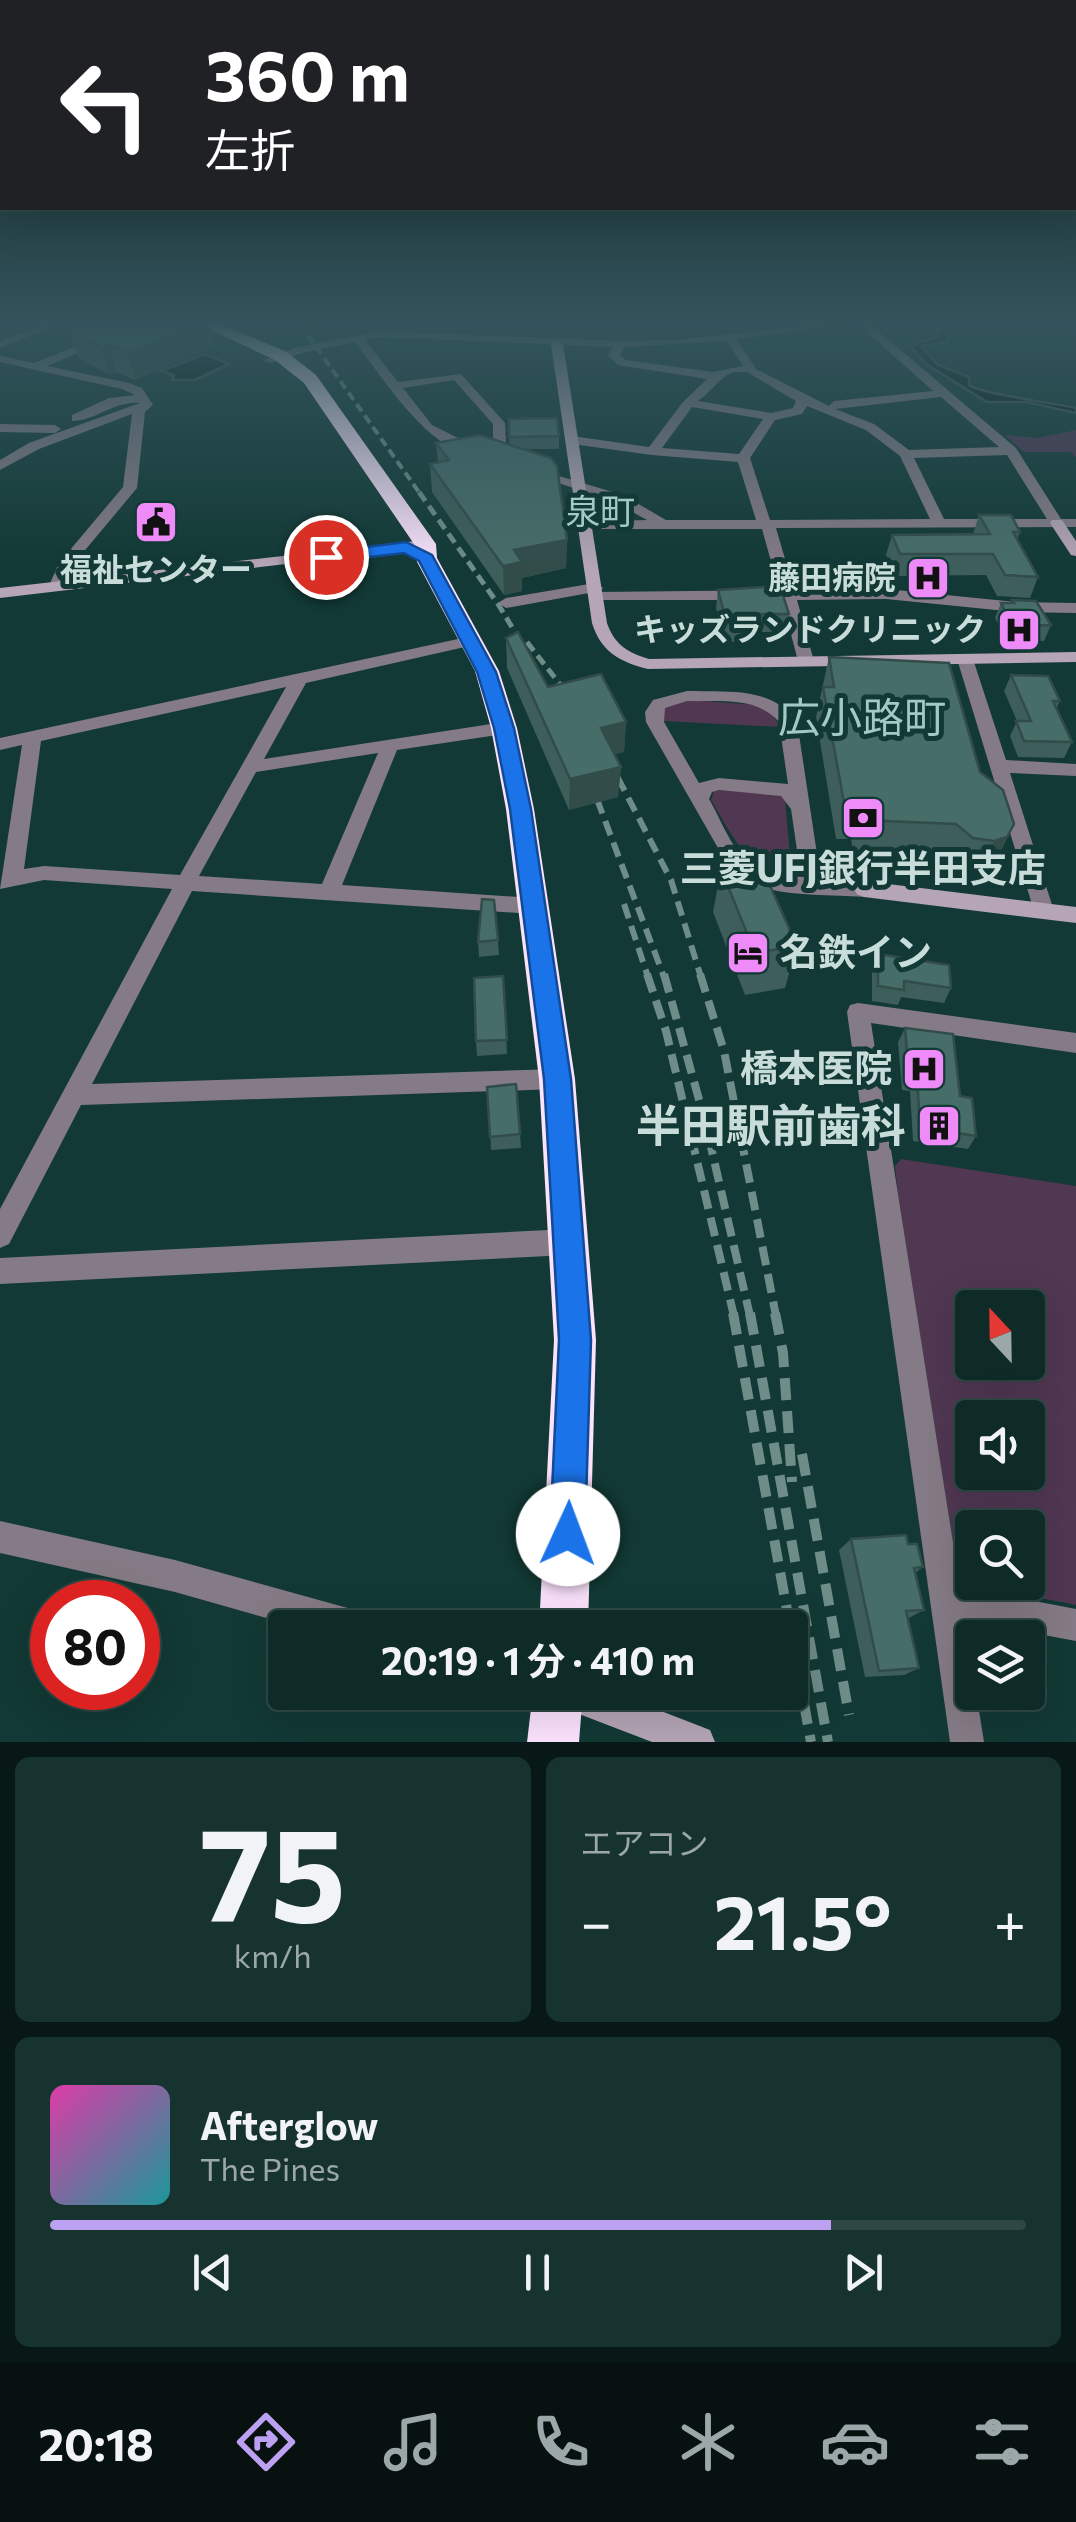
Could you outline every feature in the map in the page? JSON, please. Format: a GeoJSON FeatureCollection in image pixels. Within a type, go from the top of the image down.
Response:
{"type":"FeatureCollection","features":[{"type":"Feature","properties":{"kind":"highway"},"geometry":{"type":"LineString","coordinates":[[315,405],[419,550],[472,641],[504,728],[558,1079],[575,1340],[564,1610]]}},
{"type":"Feature","properties":{"kind":"highway"},"geometry":{"type":"LineString","coordinates":[[553,1742],[559,1710]]}},
{"type":"Feature","properties":{"kind":"street"},"geometry":{"type":"LineString","coordinates":[[0,466],[55,429],[106,405]]}},
{"type":"Feature","properties":{"kind":"street"},"geometry":{"type":"LineString","coordinates":[[34,446],[138,405]]}},
{"type":"Feature","properties":{"kind":"street"},"geometry":{"type":"LineString","coordinates":[[56,588],[64,566],[130,488],[139,411],[143,405]]}},
{"type":"Feature","properties":{"kind":"street"},"geometry":{"type":"LineString","coordinates":[[410,405],[428,428],[464,448],[618,498],[663,524]]}},
{"type":"Feature","properties":{"kind":"street"},"geometry":{"type":"LineString","coordinates":[[483,405],[499,423],[500,461]]}},
{"type":"Feature","properties":{"kind":"street"},"geometry":{"type":"LineString","coordinates":[[559,405],[560,422],[572,440],[598,626],[603,638],[627,659],[648,664],[1076,657]]}},
{"type":"Feature","properties":{"kind":"street"},"geometry":{"type":"LineString","coordinates":[[652,452],[671,432],[687,405]]}},
{"type":"Feature","properties":{"kind":"street"},"geometry":{"type":"LineString","coordinates":[[697,405],[771,416],[798,411],[801,405]]}},
{"type":"Feature","properties":{"kind":"street"},"geometry":{"type":"LineString","coordinates":[[816,405],[870,427],[906,454],[939,523]]}},
{"type":"Feature","properties":{"kind":"street"},"geometry":{"type":"LineString","coordinates":[[834,406],[840,405]]}},
{"type":"Feature","properties":{"kind":"street"},"geometry":{"type":"LineString","coordinates":[[959,405],[1011,451],[1076,552]]}},
{"type":"Feature","properties":{"kind":"street"},"geometry":{"type":"LineString","coordinates":[[744,458],[771,416]]}},
{"type":"Feature","properties":{"kind":"street"},"geometry":{"type":"LineString","coordinates":[[499,423],[516,423]]}},
{"type":"Feature","properties":{"kind":"street"},"geometry":{"type":"LineString","coordinates":[[0,428],[55,429]]}},
{"type":"Feature","properties":{"kind":"street"},"geometry":{"type":"LineString","coordinates":[[572,440],[652,452],[744,458]]}},
{"type":"Feature","properties":{"kind":"street"},"geometry":{"type":"LineString","coordinates":[[906,454],[1011,451]]}},
{"type":"Feature","properties":{"kind":"street"},"geometry":{"type":"LineString","coordinates":[[744,458],[806,661]]}},
{"type":"Feature","properties":{"kind":"street"},"geometry":{"type":"LineString","coordinates":[[584,525],[1076,523]]}},
{"type":"Feature","properties":{"kind":"street"},"geometry":{"type":"LineString","coordinates":[[0,593],[419,550]]}},
{"type":"Feature","properties":{"kind":"street"},"geometry":{"type":"LineString","coordinates":[[506,602],[596,592],[899,594],[1016,608],[1076,608]]}},
{"type":"Feature","properties":{"kind":"street"},"geometry":{"type":"LineString","coordinates":[[0,744],[472,641]]}},
{"type":"Feature","properties":{"kind":"street"},"geometry":{"type":"LineString","coordinates":[[964,660],[1044,911]]}},
{"type":"Feature","properties":{"kind":"street"},"geometry":{"type":"LineString","coordinates":[[0,1236],[186,882],[298,681]]}},
{"type":"Feature","properties":{"kind":"street"},"geometry":{"type":"LineString","coordinates":[[864,889],[829,874],[808,857],[788,722],[782,712],[758,700],[671,698],[659,704],[654,722],[728,851],[749,875],[784,884],[864,889],[1076,915]]}},
{"type":"Feature","properties":{"kind":"street"},"geometry":{"type":"LineString","coordinates":[[251,767],[504,728]]}},
{"type":"Feature","properties":{"kind":"street"},"geometry":{"type":"LineString","coordinates":[[32,738],[6,880],[44,874],[534,906]]}},
{"type":"Feature","properties":{"kind":"street"},"geometry":{"type":"LineString","coordinates":[[329,892],[390,746]]}},
{"type":"Feature","properties":{"kind":"street"},"geometry":{"type":"LineString","coordinates":[[998,766],[1076,770]]}},
{"type":"Feature","properties":{"kind":"street"},"geometry":{"type":"LineString","coordinates":[[698,800],[704,788],[719,784],[779,788],[788,791],[798,804]]}},
{"type":"Feature","properties":{"kind":"street"},"geometry":{"type":"LineString","coordinates":[[967,1742],[858,1012],[1076,1045]]}},
{"type":"Feature","properties":{"kind":"street"},"geometry":{"type":"LineString","coordinates":[[74,1095],[558,1079]]}},
{"type":"Feature","properties":{"kind":"street"},"geometry":{"type":"LineString","coordinates":[[0,1271],[568,1242]]}},
{"type":"Feature","properties":{"kind":"street"},"geometry":{"type":"LineString","coordinates":[[0,1537],[176,1576],[298,1610]]}},
{"type":"Feature","properties":{"kind":"street"},"geometry":{"type":"LineString","coordinates":[[947,1601],[1076,1625]]}},
{"type":"Feature","properties":{"kind":"street"},"geometry":{"type":"LineString","coordinates":[[611,1710],[698,1742]]}},
{"type":"Feature","properties":{"kind":"shaded area"},"geometry":{"type":"Polygon","coordinates":[[[1076,430],[1076,457],[1070,452],[1024,452],[1005,435],[1038,438],[1076,430]]]}},
{"type":"Feature","properties":{"kind":"shaded area"},"geometry":{"type":"Polygon","coordinates":[[[690,700],[766,707],[781,727],[663,721],[660,714],[666,706],[690,700]]]}},
{"type":"Feature","properties":{"kind":"shaded area"},"geometry":{"type":"Polygon","coordinates":[[[714,790],[778,792],[785,799],[790,855],[806,874],[788,876],[759,866],[727,828],[711,800],[714,790]]]}},
{"type":"Feature","properties":{"kind":"shaded area"},"geometry":{"type":"Polygon","coordinates":[[[901,1159],[1076,1186],[1076,1605],[1045,1599],[1045,1510],[955,1510],[955,1556],[895,1166],[901,1159]]]}},
{"type":"Feature","properties":{"kind":"water"},"geometry":{"type":"Polygon","coordinates":[[[1041,405],[1076,408],[1076,413],[1041,405]]]}},
{"type":"Feature","properties":{"kind":"building"},"geometry":{"type":"Polygon","coordinates":[[[557,418],[559,436],[509,437],[509,419],[557,418]]]}},
{"type":"Feature","properties":{"kind":"building"},"geometry":{"type":"Polygon","coordinates":[[[480,435],[551,458],[557,466],[567,540],[514,550],[522,562],[503,566],[430,464],[449,460],[436,443],[480,435]]]}},
{"type":"Feature","properties":{"kind":"building"},"geometry":{"type":"Polygon","coordinates":[[[979,515],[1011,515],[1020,532],[1013,532],[1038,577],[1005,575],[993,554],[900,554],[892,535],[990,534],[979,515]]]}},
{"type":"Feature","properties":{"kind":"building"},"geometry":{"type":"Polygon","coordinates":[[[780,586],[789,614],[754,614],[757,623],[727,623],[718,590],[780,586]]]}},
{"type":"Feature","properties":{"kind":"building"},"geometry":{"type":"Polygon","coordinates":[[[1012,600],[1036,601],[1051,625],[1013,626],[1001,603],[1014,603],[1012,600]]]}},
{"type":"Feature","properties":{"kind":"building"},"geometry":{"type":"Polygon","coordinates":[[[518,632],[548,687],[601,674],[626,722],[601,728],[621,767],[570,779],[506,638],[518,632]]]}},
{"type":"Feature","properties":{"kind":"building"},"geometry":{"type":"Polygon","coordinates":[[[829,657],[949,663],[980,772],[1003,790],[1014,824],[1007,837],[994,841],[973,838],[956,824],[862,820],[860,809],[845,808],[823,687],[834,687],[829,657]]]}},
{"type":"Feature","properties":{"kind":"building"},"geometry":{"type":"Polygon","coordinates":[[[1011,675],[1048,676],[1060,701],[1053,701],[1072,742],[1024,741],[1016,721],[1031,721],[1011,675]]]}},
{"type":"Feature","properties":{"kind":"building"},"geometry":{"type":"Polygon","coordinates":[[[759,861],[797,946],[755,953],[721,869],[759,861]]]}},
{"type":"Feature","properties":{"kind":"building"},"geometry":{"type":"Polygon","coordinates":[[[482,899],[494,900],[498,940],[478,942],[482,899]]]}},
{"type":"Feature","properties":{"kind":"building"},"geometry":{"type":"Polygon","coordinates":[[[878,954],[949,965],[951,988],[904,981],[904,990],[878,986],[878,954]]]}},
{"type":"Feature","properties":{"kind":"building"},"geometry":{"type":"Polygon","coordinates":[[[503,976],[507,1040],[476,1041],[474,978],[503,976]]]}},
{"type":"Feature","properties":{"kind":"building"},"geometry":{"type":"Polygon","coordinates":[[[905,1028],[953,1034],[960,1096],[972,1098],[976,1136],[920,1127],[917,1076],[909,1075],[905,1028]]]}},
{"type":"Feature","properties":{"kind":"building"},"geometry":{"type":"Polygon","coordinates":[[[516,1084],[520,1134],[490,1137],[487,1087],[516,1084]]]}},
{"type":"Feature","properties":{"kind":"building"},"geometry":{"type":"Polygon","coordinates":[[[906,1535],[908,1544],[917,1544],[923,1567],[914,1568],[924,1610],[906,1611],[919,1668],[879,1671],[851,1539],[906,1535]]]}},
{"type":"Feature","properties":{"kind":"railway"},"geometry":{"type":"LineString","coordinates":[[358,405],[421,495]]}},
{"type":"Feature","properties":{"kind":"railway"},"geometry":{"type":"LineString","coordinates":[[419,492],[498,604],[530,657]]}},
{"type":"Feature","properties":{"kind":"railway"},"geometry":{"type":"LineString","coordinates":[[527,642],[576,705]]}},
{"type":"Feature","properties":{"kind":"railway"},"geometry":{"type":"LineString","coordinates":[[607,757],[671,880],[701,977]]}},
{"type":"Feature","properties":{"kind":"railway"},"geometry":{"type":"LineString","coordinates":[[589,778],[664,977]]}},
{"type":"Feature","properties":{"kind":"railway"},"geometry":{"type":"LineString","coordinates":[[624,904],[648,977]]}},
{"type":"Feature","properties":{"kind":"railway"},"geometry":{"type":"LineString","coordinates":[[664,974],[705,1121],[750,1316]]}},
{"type":"Feature","properties":{"kind":"railway"},"geometry":{"type":"LineString","coordinates":[[700,974],[724,1051],[776,1316]]}},
{"type":"Feature","properties":{"kind":"railway"},"geometry":{"type":"LineString","coordinates":[[648,977],[666,1031],[734,1316]]}},
{"type":"Feature","properties":{"kind":"railway"},"geometry":{"type":"LineString","coordinates":[[733,1313],[811,1742]]}},
{"type":"Feature","properties":{"kind":"railway"},"geometry":{"type":"LineString","coordinates":[[750,1313],[828,1742]]}},
{"type":"Feature","properties":{"kind":"railway"},"geometry":{"type":"LineString","coordinates":[[775,1313],[783,1353],[792,1482]]}},
{"type":"Feature","properties":{"kind":"railway"},"geometry":{"type":"LineString","coordinates":[[802,1454],[849,1715]]}},
{"type":"Feature","properties":{"kind":"place","name":"福祉センター"},"geometry":{"type":"Point","coordinates":[156,522]}},
{"type":"Feature","properties":{"kind":"place","name":"藤田病院"},"geometry":{"type":"Point","coordinates":[928,578]}},
{"type":"Feature","properties":{"kind":"place","name":"キッズランドクリニック"},"geometry":{"type":"Point","coordinates":[1019,630]}},
{"type":"Feature","properties":{"kind":"place","name":"三菱UFJ銀行半田支店"},"geometry":{"type":"Point","coordinates":[863,818]}},
{"type":"Feature","properties":{"kind":"place","name":"名鉄イン"},"geometry":{"type":"Point","coordinates":[748,953]}},
{"type":"Feature","properties":{"kind":"place","name":"橋本医院"},"geometry":{"type":"Point","coordinates":[924,1069]}},
{"type":"Feature","properties":{"kind":"place","name":"半田駅前歯科"},"geometry":{"type":"Point","coordinates":[939,1126]}},
{"type":"Feature","properties":{"kind":"district","name":"泉町"},"geometry":{"type":"Point","coordinates":[600,512]}},
{"type":"Feature","properties":{"kind":"district","name":"広小路町"},"geometry":{"type":"Point","coordinates":[862,718]}},
{"type":"Feature","properties":{"kind":"route"},"geometry":{"type":"LineString","coordinates":[[326,557],[406,547],[426,558],[472,641],[504,728],[520,809],[558,1079],[575,1340],[568,1534]]}}]}
